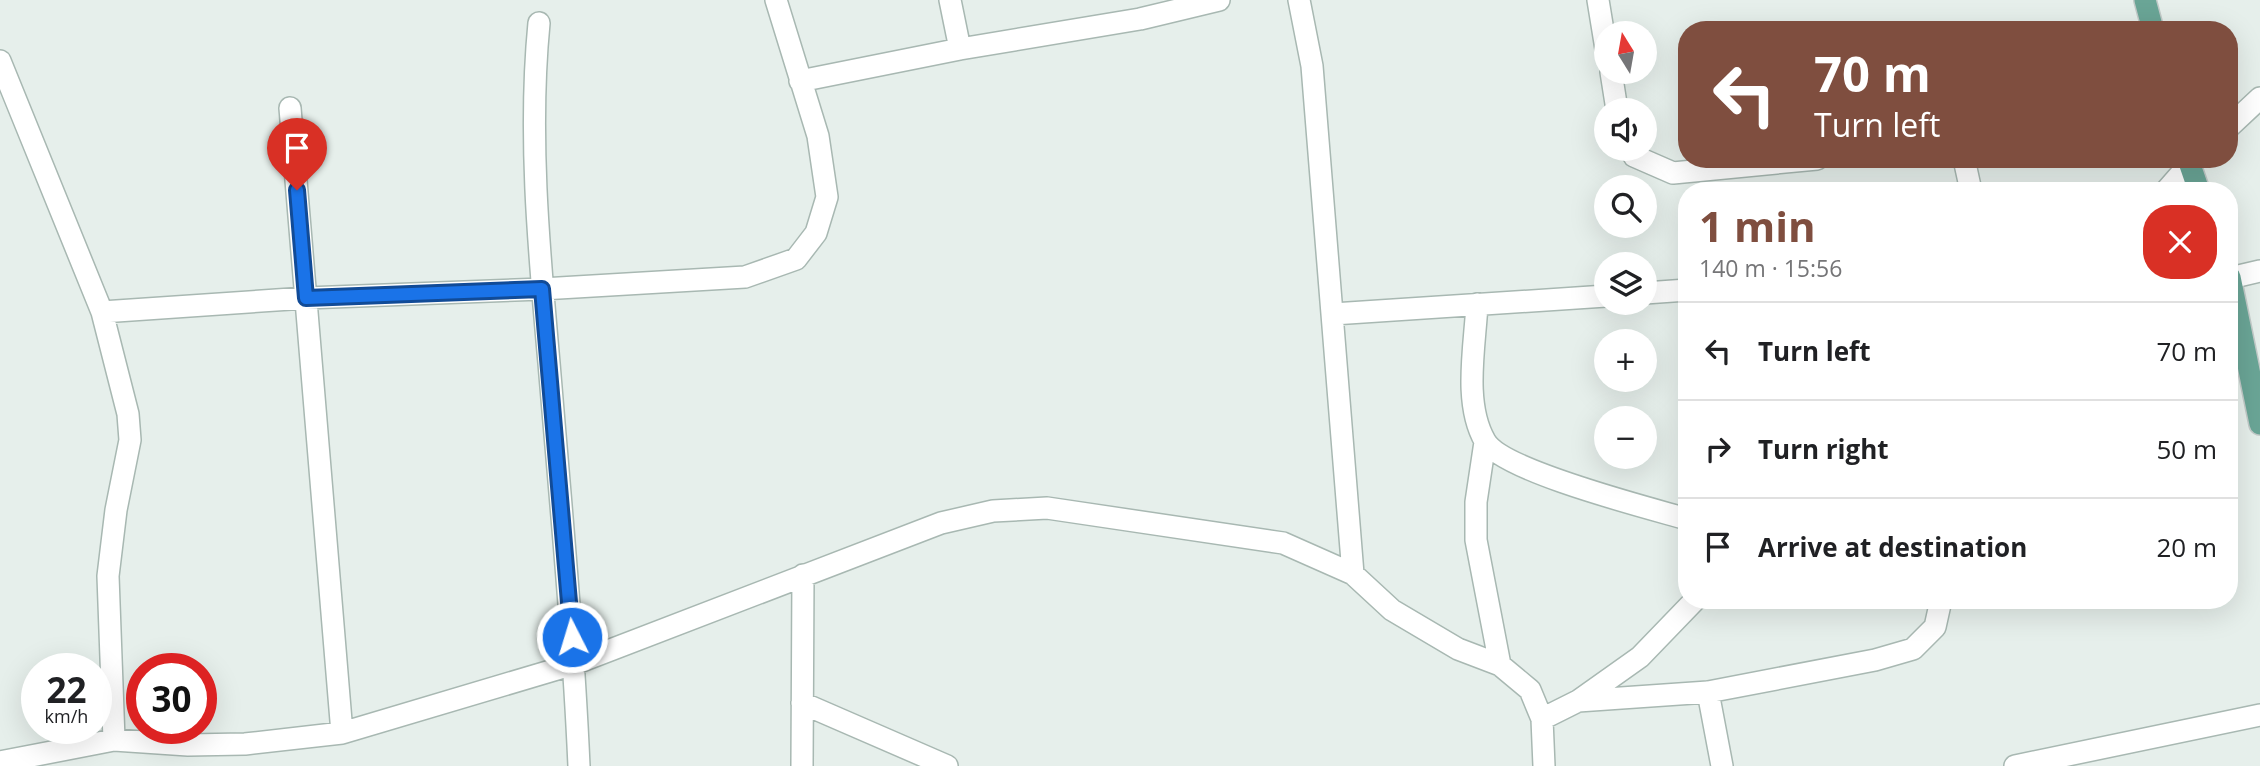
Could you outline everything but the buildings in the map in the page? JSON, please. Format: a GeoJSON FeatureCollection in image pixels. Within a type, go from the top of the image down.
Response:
{"type":"FeatureCollection","features":[{"type":"Feature","properties":{"kind":"main road"},"geometry":{"type":"LineString","coordinates":[[2145,0],[2151,21]]}},
{"type":"Feature","properties":{"kind":"main road"},"geometry":{"type":"LineString","coordinates":[[2238,315],[2259,416]]}},
{"type":"Feature","properties":{"kind":"street"},"geometry":{"type":"LineString","coordinates":[[102,312],[306,298],[542,289],[745,277],[796,259],[816,233],[827,197],[818,136],[776,0]]}},
{"type":"Feature","properties":{"kind":"street"},"geometry":{"type":"LineString","coordinates":[[950,0],[960,49]]}},
{"type":"Feature","properties":{"kind":"street"},"geometry":{"type":"LineString","coordinates":[[800,81],[960,49],[1140,19],[1219,0]]}},
{"type":"Feature","properties":{"kind":"street"},"geometry":{"type":"LineString","coordinates":[[1299,0],[1312,66],[1327,278],[1333,314],[1353,574]]}},
{"type":"Feature","properties":{"kind":"street"},"geometry":{"type":"LineString","coordinates":[[1598,0],[1602,21]]}},
{"type":"Feature","properties":{"kind":"street"},"geometry":{"type":"LineString","coordinates":[[539,23],[533,81],[542,289],[574,664],[579,766]]}},
{"type":"Feature","properties":{"kind":"street"},"geometry":{"type":"LineString","coordinates":[[0,61],[102,312],[128,414],[130,440],[116,509],[108,576],[114,740]]}},
{"type":"Feature","properties":{"kind":"street"},"geometry":{"type":"LineString","coordinates":[[2238,119],[2260,99]]}},
{"type":"Feature","properties":{"kind":"street"},"geometry":{"type":"LineString","coordinates":[[290,108],[342,733]]}},
{"type":"Feature","properties":{"kind":"street"},"geometry":{"type":"LineString","coordinates":[[1642,161],[1656,169],[1673,173],[1724,168]]}},
{"type":"Feature","properties":{"kind":"street"},"geometry":{"type":"LineString","coordinates":[[2173,182],[2184,168]]}},
{"type":"Feature","properties":{"kind":"street"},"geometry":{"type":"LineString","coordinates":[[2238,275],[2260,271]]}},
{"type":"Feature","properties":{"kind":"street"},"geometry":{"type":"LineString","coordinates":[[1657,292],[1678,291]]}},
{"type":"Feature","properties":{"kind":"street"},"geometry":{"type":"LineString","coordinates":[[1333,314],[1594,297]]}},
{"type":"Feature","properties":{"kind":"street"},"geometry":{"type":"LineString","coordinates":[[1477,304],[1473,403],[1485,442],[1496,455],[1584,489],[1678,516]]}},
{"type":"Feature","properties":{"kind":"street"},"geometry":{"type":"LineString","coordinates":[[1485,442],[1476,502],[1476,540],[1500,665]]}},
{"type":"Feature","properties":{"kind":"street"},"geometry":{"type":"LineString","coordinates":[[0,762],[114,740],[188,745],[245,744],[342,733],[574,664],[941,523],[993,511],[1047,508],[1283,543],[1353,574],[1392,610],[1458,649],[1500,665],[1530,690],[1542,719],[1544,766]]}},
{"type":"Feature","properties":{"kind":"street"},"geometry":{"type":"LineString","coordinates":[[802,766],[803,575]]}},
{"type":"Feature","properties":{"kind":"street"},"geometry":{"type":"LineString","coordinates":[[1542,719],[1577,701],[1640,657],[1686,609]]}},
{"type":"Feature","properties":{"kind":"street"},"geometry":{"type":"LineString","coordinates":[[1577,701],[1708,692],[1875,660],[1913,649],[1935,627],[1939,609]]}},
{"type":"Feature","properties":{"kind":"street"},"geometry":{"type":"LineString","coordinates":[[1708,692],[1722,766]]}},
{"type":"Feature","properties":{"kind":"street"},"geometry":{"type":"LineString","coordinates":[[802,703],[947,766]]}},
{"type":"Feature","properties":{"kind":"street"},"geometry":{"type":"LineString","coordinates":[[2015,766],[2260,715]]}},
{"type":"Feature","properties":{"kind":"route"},"geometry":{"type":"LineString","coordinates":[[297,190],[306,298],[542,289],[572,637]]}}]}
